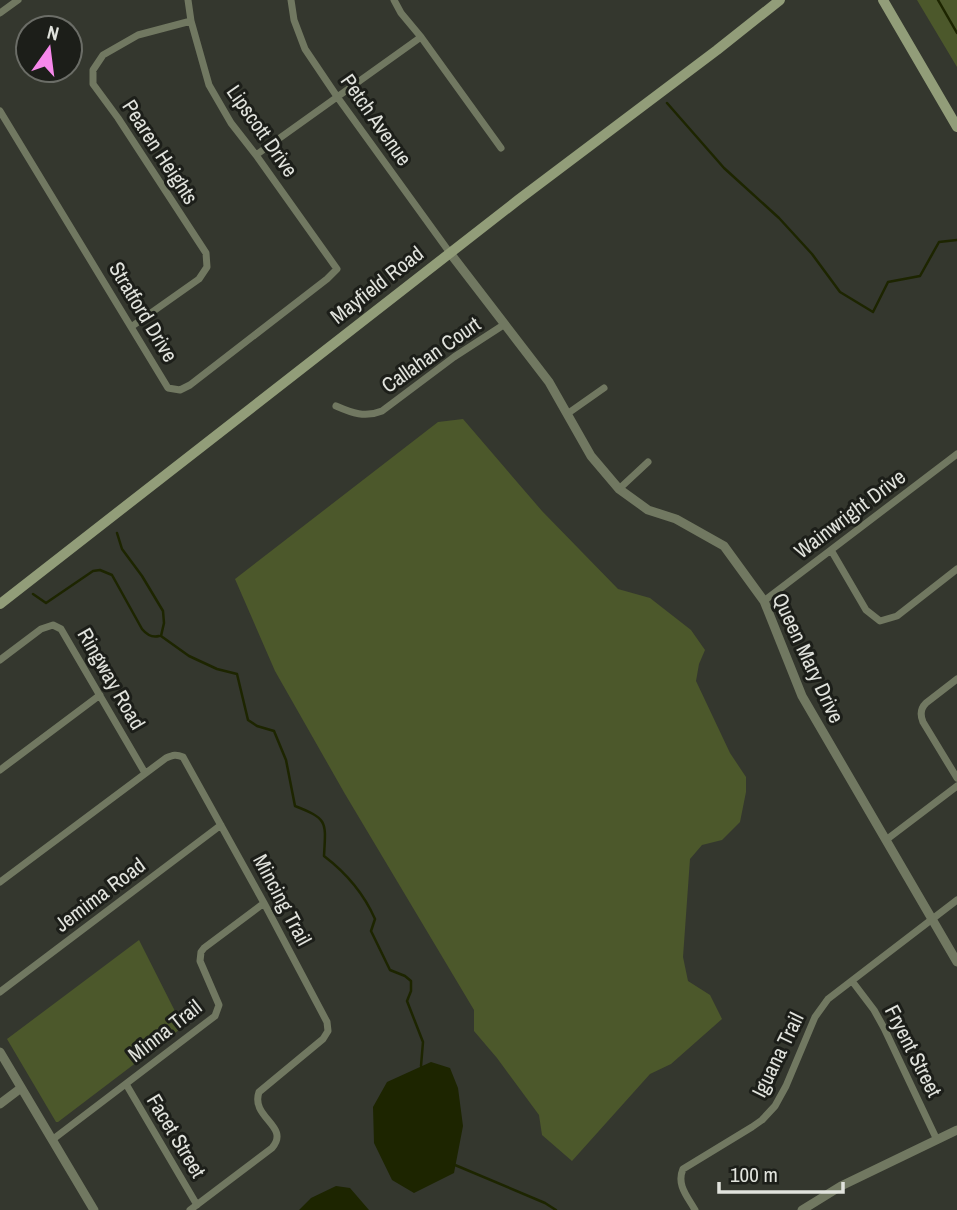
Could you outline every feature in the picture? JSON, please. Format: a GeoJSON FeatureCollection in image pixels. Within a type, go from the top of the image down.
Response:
{"type":"FeatureCollection","features":[{"type":"Feature","properties":{"kind":"main road","name":"Mayfield Road"},"geometry":{"type":"LineString","coordinates":[[0,604],[780,0]]}},
{"type":"Feature","properties":{"kind":"main road"},"geometry":{"type":"LineString","coordinates":[[883,0],[957,127]]}},
{"type":"Feature","properties":{"kind":"street"},"geometry":{"type":"LineString","coordinates":[[0,13],[18,0]]}},
{"type":"Feature","properties":{"kind":"street","name":"Lipscott Drive"},"geometry":{"type":"LineString","coordinates":[[188,0],[191,21],[209,85],[231,123],[337,269]]}},
{"type":"Feature","properties":{"kind":"street","name":"Petch Avenue"},"geometry":{"type":"LineString","coordinates":[[291,0],[294,20],[305,49],[450,253]]}},
{"type":"Feature","properties":{"kind":"street"},"geometry":{"type":"LineString","coordinates":[[394,0],[501,148]]}},
{"type":"Feature","properties":{"kind":"street","name":"Pearen Heights"},"geometry":{"type":"LineString","coordinates":[[131,327],[199,279],[207,267],[206,253],[93,84],[93,70],[103,55],[138,35],[191,21]]}},
{"type":"Feature","properties":{"kind":"street"},"geometry":{"type":"LineString","coordinates":[[256,155],[421,37]]}},
{"type":"Feature","properties":{"kind":"street","name":"Stratford Drive"},"geometry":{"type":"LineString","coordinates":[[0,111],[168,388],[180,390],[190,385],[337,269]]}},
{"type":"Feature","properties":{"kind":"street","name":"Queen Mary Drive"},"geometry":{"type":"LineString","coordinates":[[450,253],[549,382],[591,456],[619,489],[648,510],[676,519],[724,546],[764,601],[802,696],[957,962]]}},
{"type":"Feature","properties":{"kind":"street","name":"Callahan Court"},"geometry":{"type":"LineString","coordinates":[[336,406],[356,414],[373,415],[382,411],[454,357],[505,324]]}},
{"type":"Feature","properties":{"kind":"street"},"geometry":{"type":"LineString","coordinates":[[567,414],[604,388]]}},
{"type":"Feature","properties":{"kind":"street","name":"Wainwright Drive"},"geometry":{"type":"LineString","coordinates":[[764,601],[957,454]]}},
{"type":"Feature","properties":{"kind":"street"},"geometry":{"type":"LineString","coordinates":[[619,489],[648,462]]}},
{"type":"Feature","properties":{"kind":"street"},"geometry":{"type":"LineString","coordinates":[[831,550],[866,610],[880,621],[897,617],[957,569]]}},
{"type":"Feature","properties":{"kind":"street","name":"Ringway Road"},"geometry":{"type":"LineString","coordinates":[[0,660],[41,629],[57,626],[64,631],[145,773]]}},
{"type":"Feature","properties":{"kind":"street"},"geometry":{"type":"LineString","coordinates":[[957,679],[926,703],[921,713],[923,722],[957,778]]}},
{"type":"Feature","properties":{"kind":"street"},"geometry":{"type":"LineString","coordinates":[[0,770],[100,695]]}},
{"type":"Feature","properties":{"kind":"street","name":"Mincing Trail"},"geometry":{"type":"LineString","coordinates":[[0,882],[145,773],[172,755],[183,757],[327,1022],[328,1031],[323,1039],[259,1092],[258,1107],[275,1130],[278,1139],[276,1144],[193,1207]]}},
{"type":"Feature","properties":{"kind":"street"},"geometry":{"type":"LineString","coordinates":[[886,840],[957,786]]}},
{"type":"Feature","properties":{"kind":"street","name":"Jemima Road"},"geometry":{"type":"LineString","coordinates":[[0,992],[221,825]]}},
{"type":"Feature","properties":{"kind":"street","name":"Iguana Trail"},"geometry":{"type":"LineString","coordinates":[[695,1210],[680,1183],[683,1169],[752,1127],[770,1112],[781,1097],[818,1012],[828,999],[957,901]]}},
{"type":"Feature","properties":{"kind":"street","name":"Minna Trail"},"geometry":{"type":"LineString","coordinates":[[52,1140],[218,1013],[219,1002],[200,961],[201,952],[264,903]]}},
{"type":"Feature","properties":{"kind":"street","name":"Fryent Street"},"geometry":{"type":"LineString","coordinates":[[852,981],[879,1019],[937,1140]]}},
{"type":"Feature","properties":{"kind":"street"},"geometry":{"type":"LineString","coordinates":[[0,1052],[94,1210]]}},
{"type":"Feature","properties":{"kind":"street","name":"Facet Street"},"geometry":{"type":"LineString","coordinates":[[126,1084],[193,1207]]}},
{"type":"Feature","properties":{"kind":"street"},"geometry":{"type":"LineString","coordinates":[[0,1104],[21,1088]]}},
{"type":"Feature","properties":{"kind":"street"},"geometry":{"type":"LineString","coordinates":[[802,1210],[841,1186],[957,1130]]}},
{"type":"Feature","properties":{"kind":"shaded area"},"geometry":{"type":"Polygon","coordinates":[[[917,0],[957,0],[957,67],[917,0]]]}},
{"type":"Feature","properties":{"kind":"shaded area"},"geometry":{"type":"Polygon","coordinates":[[[463,419],[542,511],[618,589],[650,598],[691,630],[705,650],[696,681],[730,753],[746,777],[740,822],[722,840],[702,845],[690,859],[683,957],[688,981],[710,995],[722,1019],[671,1064],[650,1074],[572,1161],[542,1135],[539,1115],[474,1031],[474,1010],[275,671],[235,579],[438,422],[463,419]]]}},
{"type":"Feature","properties":{"kind":"shaded area"},"geometry":{"type":"Polygon","coordinates":[[[139,940],[183,1027],[56,1122],[7,1039],[139,940]]]}},
{"type":"Feature","properties":{"kind":"shaded area"},"geometry":{"type":"Polygon","coordinates":[[[431,1062],[450,1068],[458,1088],[463,1126],[454,1173],[414,1193],[392,1180],[374,1143],[373,1107],[387,1082],[431,1062]]]}},
{"type":"Feature","properties":{"kind":"shaded area"},"geometry":{"type":"Polygon","coordinates":[[[336,1186],[350,1188],[369,1210],[299,1210],[311,1198],[336,1186]]]}},
{"type":"Feature","properties":{"kind":"waterway"},"geometry":{"type":"LineString","coordinates":[[938,0],[957,33]]}},
{"type":"Feature","properties":{"kind":"waterway"},"geometry":{"type":"LineString","coordinates":[[667,103],[724,168],[779,218],[812,254],[840,292],[873,312],[888,282],[920,276],[939,242],[957,240]]}},
{"type":"Feature","properties":{"kind":"waterway"},"geometry":{"type":"LineString","coordinates":[[117,533],[122,549],[163,611],[161,636],[189,656],[217,669],[237,674],[248,720],[274,731],[286,760],[295,806],[314,814],[323,823],[324,856],[353,884],[371,910],[375,919],[371,931],[390,970],[411,981],[407,1001],[423,1042],[421,1066]]}},
{"type":"Feature","properties":{"kind":"waterway"},"geometry":{"type":"LineString","coordinates":[[33,594],[46,603],[93,571],[100,570],[112,575],[142,629],[152,636],[159,636]]}},
{"type":"Feature","properties":{"kind":"waterway"},"geometry":{"type":"LineString","coordinates":[[455,1165],[556,1210]]}}]}
